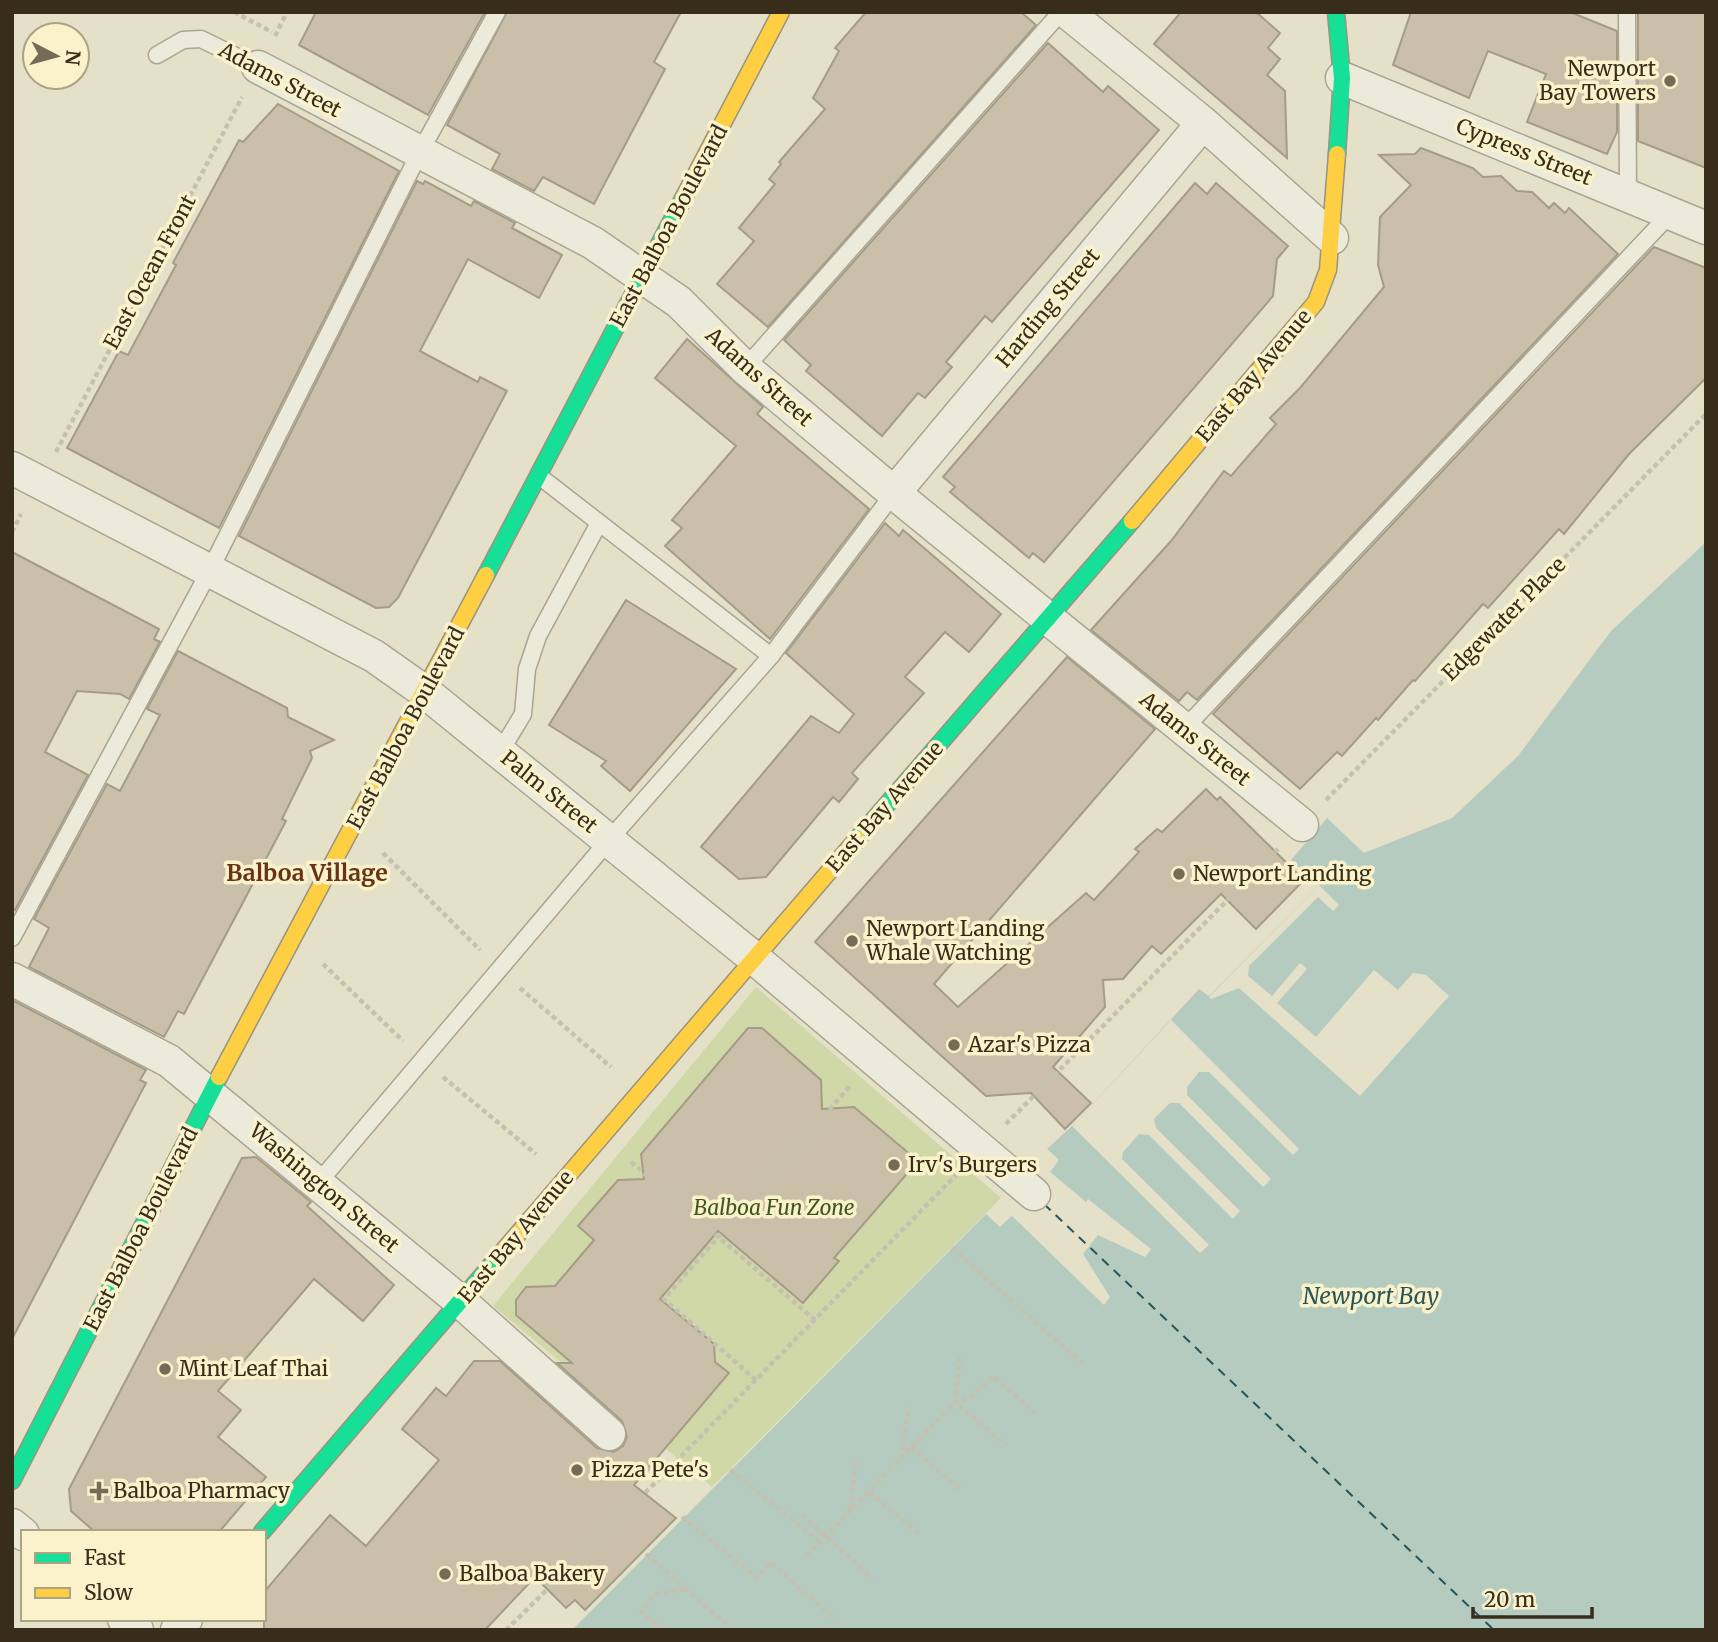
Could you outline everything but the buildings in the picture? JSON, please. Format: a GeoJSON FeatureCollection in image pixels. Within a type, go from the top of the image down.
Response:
{"type":"FeatureCollection","features":[{"type":"Feature","properties":{"kind":"street","name":"East Balboa Boulevard"},"geometry":{"type":"LineString","coordinates":[[12,1481],[211,1094],[539,476],[781,12]]}},
{"type":"Feature","properties":{"kind":"street"},"geometry":{"type":"LineString","coordinates":[[1067,12],[1203,123],[1332,238]]}},
{"type":"Feature","properties":{"kind":"street","name":"East Bay Avenue"},"geometry":{"type":"LineString","coordinates":[[264,1530],[1048,620],[1315,302],[1328,270],[1332,238],[1342,78],[1336,12]]}},
{"type":"Feature","properties":{"kind":"street","name":"Adams Street"},"geometry":{"type":"LineString","coordinates":[[258,67],[419,154],[593,243],[679,302],[745,368],[1048,620],[1302,825]]}},
{"type":"Feature","properties":{"kind":"street","name":"Cypress Street"},"geometry":{"type":"LineString","coordinates":[[1342,78],[1706,228]]}},
{"type":"Feature","properties":{"kind":"street","name":"Harding Street"},"geometry":{"type":"LineString","coordinates":[[894,493],[1203,123]]}},
{"type":"Feature","properties":{"kind":"street","name":"Palm Street"},"geometry":{"type":"LineString","coordinates":[[25,475],[374,656],[425,692],[754,958],[1034,1194]]}},
{"type":"Feature","properties":{"kind":"street","name":"Washington Street"},"geometry":{"type":"LineString","coordinates":[[12,979],[169,1061],[461,1302],[609,1434]]}},
{"type":"Feature","properties":{"kind":"lane"},"geometry":{"type":"LineString","coordinates":[[12,938],[209,572],[419,154],[497,12]]}},
{"type":"Feature","properties":{"kind":"lane"},"geometry":{"type":"LineString","coordinates":[[745,368],[1061,12]]}},
{"type":"Feature","properties":{"kind":"lane"},"geometry":{"type":"LineString","coordinates":[[1623,13],[1628,195]]}},
{"type":"Feature","properties":{"kind":"lane","name":"Adams Street"},"geometry":{"type":"LineString","coordinates":[[158,55],[183,40],[201,38],[258,67]]}},
{"type":"Feature","properties":{"kind":"lane"},"geometry":{"type":"LineString","coordinates":[[1183,730],[1671,214]]}},
{"type":"Feature","properties":{"kind":"lane"},"geometry":{"type":"LineString","coordinates":[[539,476],[771,656]]}},
{"type":"Feature","properties":{"kind":"lane"},"geometry":{"type":"LineString","coordinates":[[318,1183],[610,840],[771,656],[894,493]]}},
{"type":"Feature","properties":{"kind":"lane"},"geometry":{"type":"LineString","coordinates":[[500,752],[523,714],[527,669],[538,636],[598,523]]}},
{"type":"Feature","properties":{"kind":"path"},"geometry":{"type":"LineString","coordinates":[[234,12],[276,34]]}},
{"type":"Feature","properties":{"kind":"path","name":"East Ocean Front"},"geometry":{"type":"LineString","coordinates":[[12,531],[25,475],[287,12]]}},
{"type":"Feature","properties":{"kind":"path","name":"Edgewater Place"},"geometry":{"type":"LineString","coordinates":[[506,1630],[756,1380],[1706,414]]}},
{"type":"Feature","properties":{"kind":"path"},"geometry":{"type":"LineString","coordinates":[[756,1380],[664,1299],[874,1060]]}},
{"type":"Feature","properties":{"kind":"path"},"geometry":{"type":"LineString","coordinates":[[601,1137],[815,1320]]}},
{"type":"Feature","properties":{"kind":"path"},"geometry":{"type":"LineString","coordinates":[[952,1248],[1083,1364]]}},
{"type":"Feature","properties":{"kind":"path"},"geometry":{"type":"LineString","coordinates":[[955,1403],[960,1357]]}},
{"type":"Feature","properties":{"kind":"path"},"geometry":{"type":"LineString","coordinates":[[806,1556],[955,1403],[971,1397],[993,1376],[1035,1413]]}},
{"type":"Feature","properties":{"kind":"path"},"geometry":{"type":"LineString","coordinates":[[955,1403],[1006,1445]]}},
{"type":"Feature","properties":{"kind":"path"},"geometry":{"type":"LineString","coordinates":[[901,1458],[909,1407]]}},
{"type":"Feature","properties":{"kind":"path"},"geometry":{"type":"LineString","coordinates":[[911,1447],[961,1490]]}},
{"type":"Feature","properties":{"kind":"path"},"geometry":{"type":"LineString","coordinates":[[849,1512],[856,1459]]}},
{"type":"Feature","properties":{"kind":"path"},"geometry":{"type":"LineString","coordinates":[[730,1470],[820,1542]]}},
{"type":"Feature","properties":{"kind":"path"},"geometry":{"type":"LineString","coordinates":[[869,1492],[919,1533]]}},
{"type":"Feature","properties":{"kind":"path"},"geometry":{"type":"LineString","coordinates":[[802,1515],[873,1579]]}},
{"type":"Feature","properties":{"kind":"path"},"geometry":{"type":"LineString","coordinates":[[682,1517],[757,1578],[769,1562],[836,1620]]}},
{"type":"Feature","properties":{"kind":"path"},"geometry":{"type":"LineString","coordinates":[[646,1554],[733,1630]]}},
{"type":"Feature","properties":{"kind":"path"},"geometry":{"type":"LineString","coordinates":[[663,1630],[641,1611],[655,1594],[687,1589]]}},
{"type":"Feature","properties":{"kind":"green space","name":"Balboa Fun Zone"},"geometry":{"type":"Polygon","coordinates":[[[756,987],[1001,1198],[712,1487],[493,1306],[756,987]]]}},
{"type":"Feature","properties":{"kind":"water","name":"Newport Bay"},"geometry":{"type":"Polygon","coordinates":[[[1706,542],[1706,1630],[572,1630],[986,1214],[1000,1227],[1034,1194],[1059,1160],[1047,1149],[1072,1126],[1199,989],[1209,996],[1319,885],[1291,860],[1327,818],[1364,853],[1452,818],[1518,756],[1611,631],[1706,542]]]}},
{"type":"Feature","properties":{"kind":"pier"},"geometry":{"type":"Polygon","coordinates":[[[1319,885],[1339,905],[1333,911],[1318,897],[1249,966],[1248,976],[1272,996],[1300,963],[1307,969],[1277,1003],[1316,1037],[1374,970],[1398,990],[1413,973],[1426,975],[1449,996],[1360,1096],[1239,988],[1211,999],[1209,997],[1319,885]]]}},
{"type":"Feature","properties":{"kind":"pier"},"geometry":{"type":"Polygon","coordinates":[[[1171,1020],[1299,1149],[1293,1155],[1209,1072],[1199,1072],[1187,1087],[1187,1095],[1271,1179],[1263,1187],[1179,1103],[1170,1103],[1154,1119],[1156,1128],[1240,1211],[1233,1219],[1149,1135],[1139,1134],[1123,1152],[1122,1159],[1209,1245],[1200,1253],[1072,1126],[1171,1020]]]}},
{"type":"Feature","properties":{"kind":"pier"},"geometry":{"type":"Polygon","coordinates":[[[1049,1171],[1086,1202],[1088,1199],[1151,1249],[1145,1257],[1098,1235],[1083,1254],[1110,1297],[1104,1305],[1011,1215],[1034,1194],[1049,1171]]]}},
{"type":"Feature","properties":{"kind":"ferry route"},"geometry":{"type":"LineString","coordinates":[[1044,1204],[1494,1630]]}},
{"type":"Feature","properties":{"kind":"traffic: fast"},"geometry":{"type":"LineString","coordinates":[[1336,12],[1342,78],[1337,154]]}},
{"type":"Feature","properties":{"kind":"traffic: fast"},"geometry":{"type":"LineString","coordinates":[[486,575],[684,197]]}},
{"type":"Feature","properties":{"kind":"traffic: fast"},"geometry":{"type":"LineString","coordinates":[[857,839],[1132,521]]}},
{"type":"Feature","properties":{"kind":"traffic: fast"},"geometry":{"type":"LineString","coordinates":[[12,1481],[219,1077]]}},
{"type":"Feature","properties":{"kind":"traffic: fast"},"geometry":{"type":"LineString","coordinates":[[264,1530],[498,1257]]}},
{"type":"Feature","properties":{"kind":"traffic: slow"},"geometry":{"type":"LineString","coordinates":[[684,197],[781,12]]}},
{"type":"Feature","properties":{"kind":"traffic: slow"},"geometry":{"type":"LineString","coordinates":[[1132,521],[1316,302],[1328,270],[1337,154]]}},
{"type":"Feature","properties":{"kind":"traffic: slow"},"geometry":{"type":"LineString","coordinates":[[219,1077],[486,575]]}},
{"type":"Feature","properties":{"kind":"traffic: slow"},"geometry":{"type":"LineString","coordinates":[[498,1257],[857,839]]}},
{"type":"Feature","properties":{"kind":"place","name":"Newport Bay Towers"},"geometry":{"type":"Point","coordinates":[1670,81]}},
{"type":"Feature","properties":{"kind":"place","name":"Newport Landing"},"geometry":{"type":"Point","coordinates":[1179,874]}},
{"type":"Feature","properties":{"kind":"place","name":"Newport Landing Whale Watching"},"geometry":{"type":"Point","coordinates":[852,941]}},
{"type":"Feature","properties":{"kind":"place","name":"Azar's Pizza"},"geometry":{"type":"Point","coordinates":[954,1045]}},
{"type":"Feature","properties":{"kind":"place","name":"Irv's Burgers"},"geometry":{"type":"Point","coordinates":[894,1165]}},
{"type":"Feature","properties":{"kind":"place","name":"Mint Leaf Thai"},"geometry":{"type":"Point","coordinates":[165,1369]}},
{"type":"Feature","properties":{"kind":"place","name":"Pizza Pete's"},"geometry":{"type":"Point","coordinates":[577,1470]}},
{"type":"Feature","properties":{"kind":"place","name":"Balboa Pharmacy"},"geometry":{"type":"Point","coordinates":[99,1491]}},
{"type":"Feature","properties":{"kind":"place","name":"Balboa Bakery"},"geometry":{"type":"Point","coordinates":[445,1574]}},
{"type":"Feature","properties":{"kind":"district","name":"Balboa Village"},"geometry":{"type":"Point","coordinates":[307,873]}}]}
